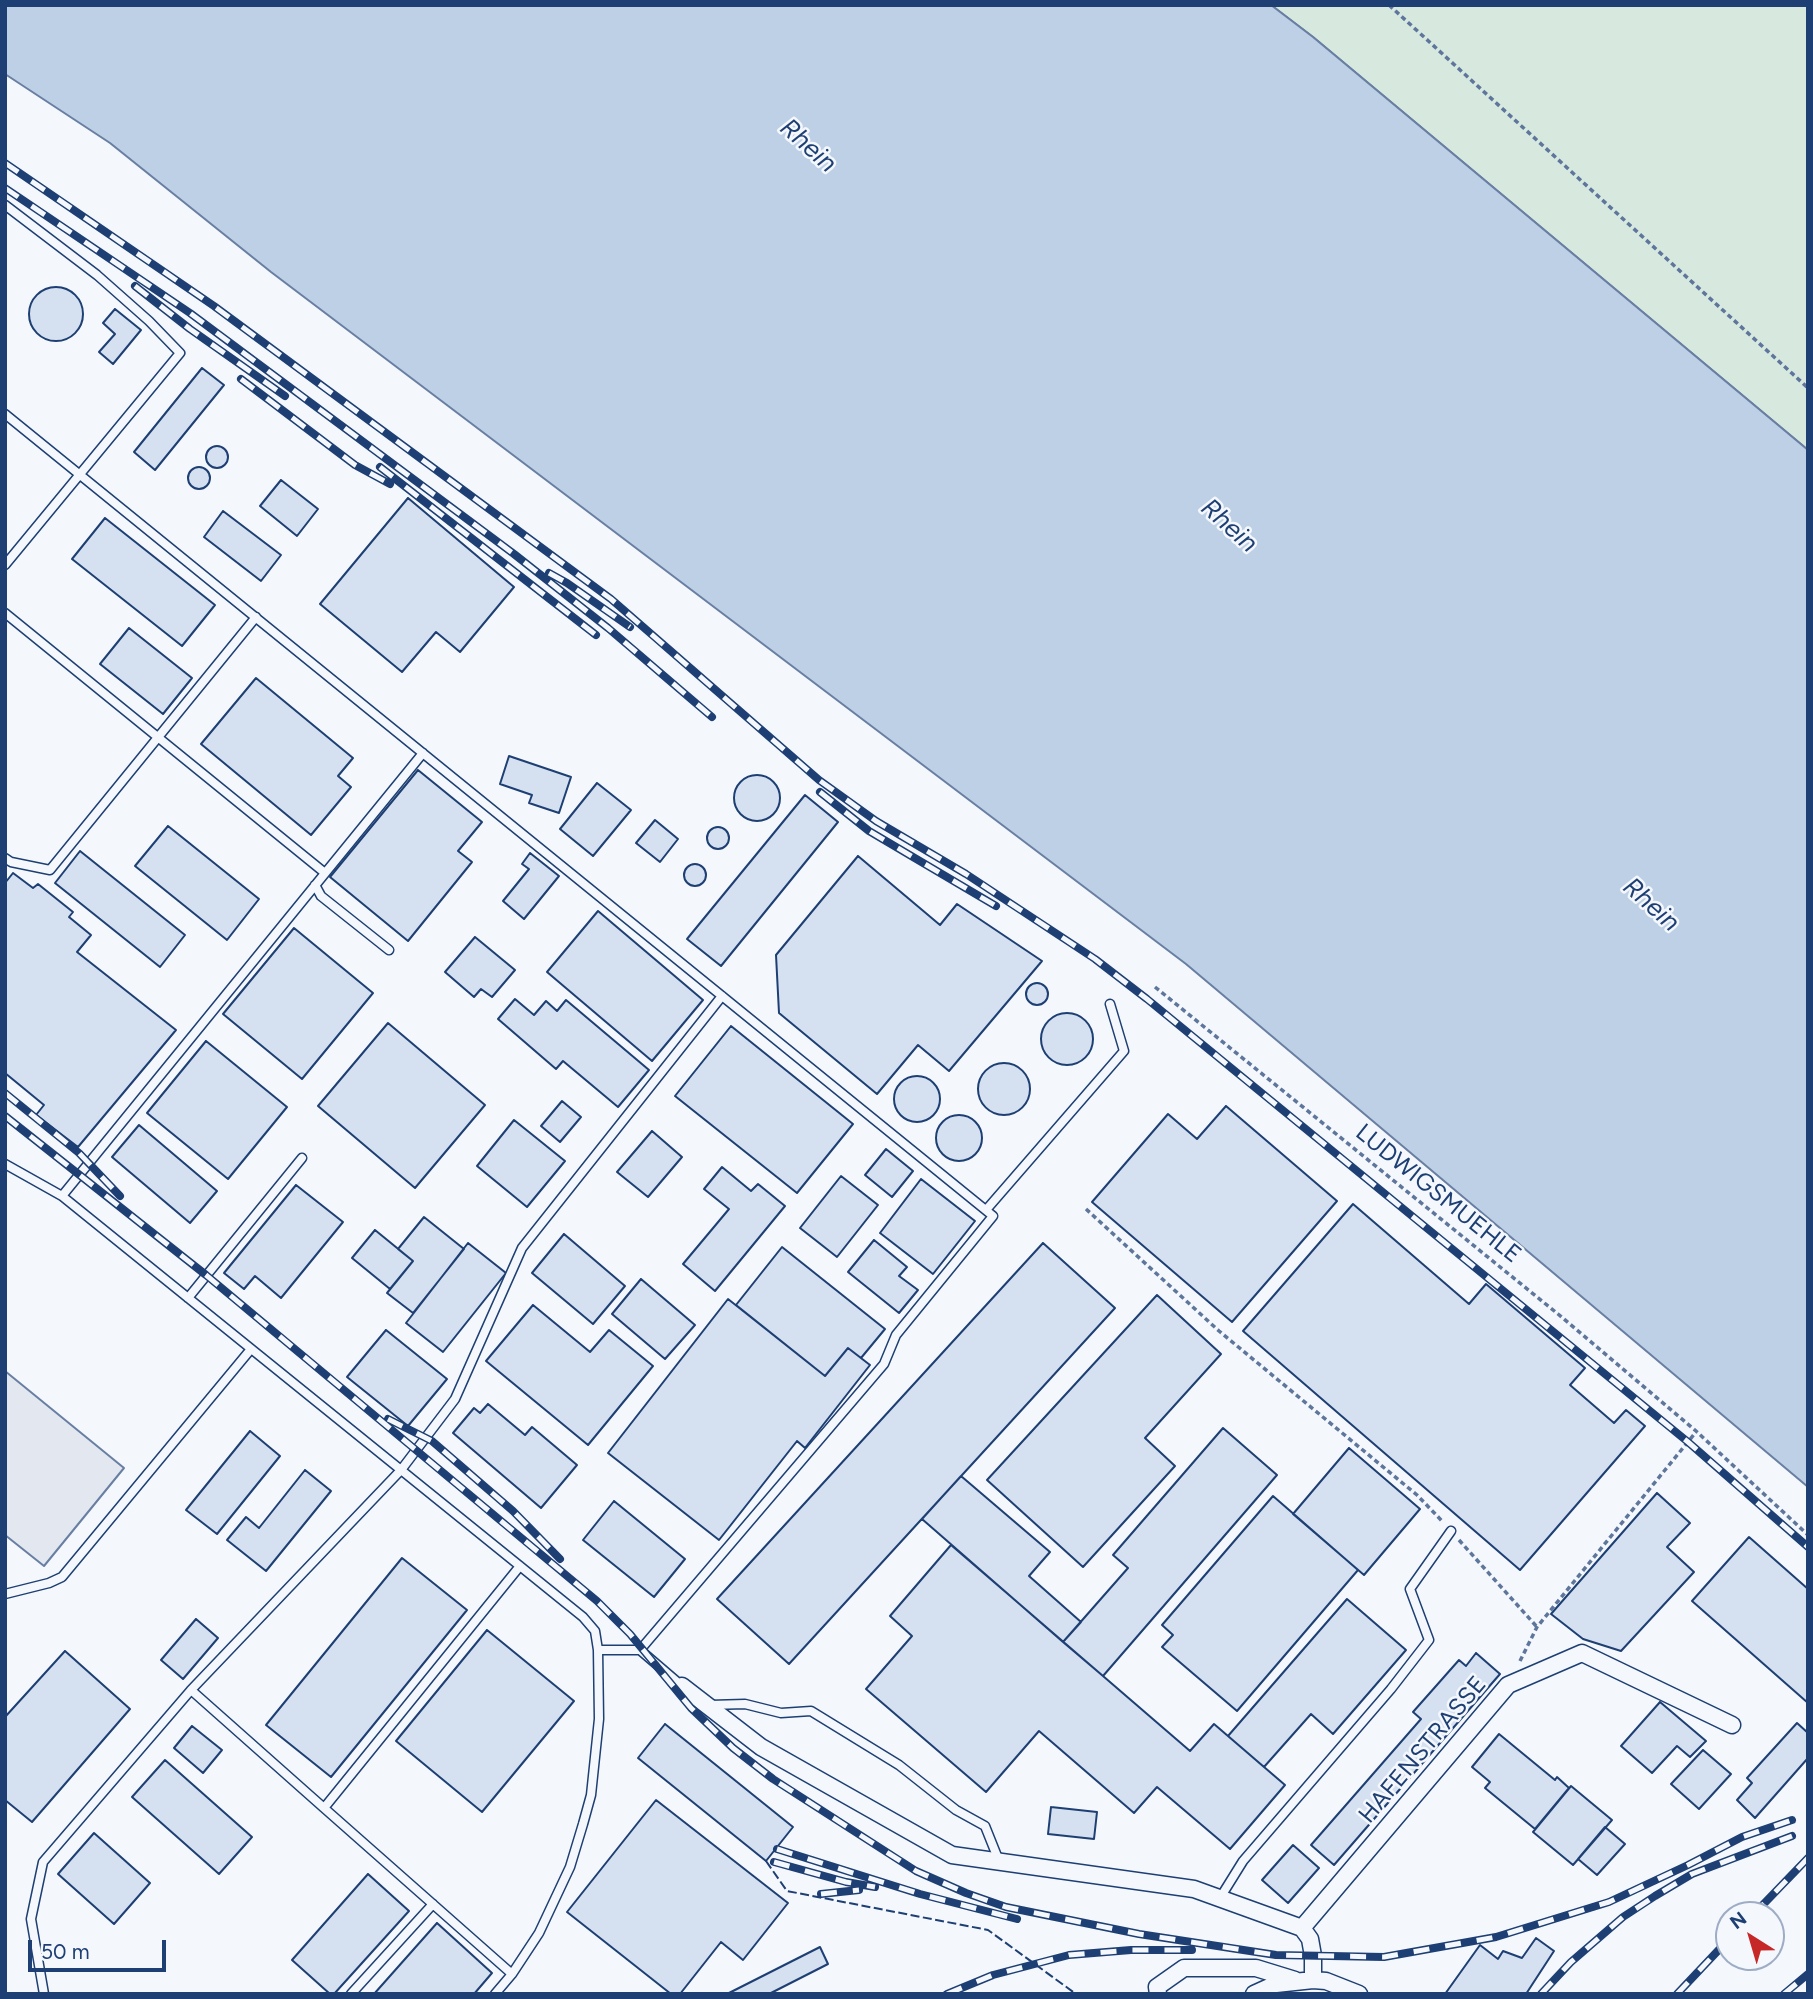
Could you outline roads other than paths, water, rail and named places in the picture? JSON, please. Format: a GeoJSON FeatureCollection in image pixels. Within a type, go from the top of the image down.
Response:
{"type":"FeatureCollection","features":[{"type":"Feature","properties":{"kind":"street","name":"HAFENSTRASSE"},"geometry":{"type":"LineString","coordinates":[[1302,1928],[1508,1685],[1582,1653],[1732,1725]]}},
{"type":"Feature","properties":{"kind":"street"},"geometry":{"type":"LineString","coordinates":[[682,1686],[761,1747],[952,1854],[1194,1889],[1302,1928],[1310,1939],[1313,1980]]}},
{"type":"Feature","properties":{"kind":"street"},"geometry":{"type":"LineString","coordinates":[[1158,1994],[1157,1987],[1184,1968],[1255,1968],[1295,1980]]}},
{"type":"Feature","properties":{"kind":"street"},"geometry":{"type":"LineString","coordinates":[[1254,1994],[1276,1984],[1313,1980],[1326,1981],[1359,1994]]}},
{"type":"Feature","properties":{"kind":"lane"},"geometry":{"type":"LineString","coordinates":[[5,205],[97,275],[180,352],[5,565]]}},
{"type":"Feature","properties":{"kind":"lane"},"geometry":{"type":"LineString","coordinates":[[5,414],[993,1216],[896,1335],[884,1364],[640,1650]]}},
{"type":"Feature","properties":{"kind":"lane"},"geometry":{"type":"LineString","coordinates":[[5,614],[325,873]]}},
{"type":"Feature","properties":{"kind":"lane"},"geometry":{"type":"LineString","coordinates":[[5,858],[11,862],[50,870],[256,617]]}},
{"type":"Feature","properties":{"kind":"lane"},"geometry":{"type":"LineString","coordinates":[[62,1196],[423,753]]}},
{"type":"Feature","properties":{"kind":"lane"},"geometry":{"type":"LineString","coordinates":[[315,885],[321,896],[389,950]]}},
{"type":"Feature","properties":{"kind":"lane"},"geometry":{"type":"LineString","coordinates":[[44,1994],[31,1919],[43,1862],[89,1805],[191,1690],[401,1470],[455,1399],[522,1248],[722,996]]}},
{"type":"Feature","properties":{"kind":"lane"},"geometry":{"type":"LineString","coordinates":[[986,1210],[1124,1051],[1110,1004]]}},
{"type":"Feature","properties":{"kind":"lane"},"geometry":{"type":"LineString","coordinates":[[188,1298],[302,1158]]}},
{"type":"Feature","properties":{"kind":"lane"},"geometry":{"type":"LineString","coordinates":[[5,1164],[62,1196],[583,1617],[595,1631],[598,1650],[599,1719],[591,1795],[570,1867],[561,1888],[539,1933],[495,1994]]}},
{"type":"Feature","properties":{"kind":"lane"},"geometry":{"type":"LineString","coordinates":[[5,1594],[62,1577],[251,1349]]}},
{"type":"Feature","properties":{"kind":"lane"},"geometry":{"type":"LineString","coordinates":[[1220,1898],[1243,1861],[1391,1689],[1429,1640],[1410,1589],[1451,1531]]}},
{"type":"Feature","properties":{"kind":"lane"},"geometry":{"type":"LineString","coordinates":[[324,1808],[520,1566]]}},
{"type":"Feature","properties":{"kind":"lane"},"geometry":{"type":"LineString","coordinates":[[598,1650],[640,1650],[682,1686]]}},
{"type":"Feature","properties":{"kind":"lane"},"geometry":{"type":"LineString","coordinates":[[191,1690],[512,1974]]}},
{"type":"Feature","properties":{"kind":"lane"},"geometry":{"type":"LineString","coordinates":[[708,1706],[744,1704],[781,1713],[811,1711],[899,1765],[956,1810],[985,1826],[999,1861]]}},
{"type":"Feature","properties":{"kind":"lane"},"geometry":{"type":"LineString","coordinates":[[351,1994],[433,1904]]}},
{"type":"Feature","properties":{"kind":"water","name":"Rhein"},"geometry":{"type":"Polygon","coordinates":[[[5,5],[1271,5],[1313,37],[1808,450],[1808,1487],[1186,964],[271,272],[110,143],[5,74],[5,5]]]}},
{"type":"Feature","properties":{"kind":"railway"},"geometry":{"type":"LineString","coordinates":[[5,163],[214,306],[611,599],[819,780],[876,821],[966,874],[1095,959],[1688,1442],[1808,1547]]}},
{"type":"Feature","properties":{"kind":"railway"},"geometry":{"type":"LineString","coordinates":[[5,188],[190,313],[514,554],[608,628],[712,717]]}},
{"type":"Feature","properties":{"kind":"railway"},"geometry":{"type":"LineString","coordinates":[[135,286],[190,329],[285,396]]}},
{"type":"Feature","properties":{"kind":"railway"},"geometry":{"type":"LineString","coordinates":[[241,379],[355,465],[390,484]]}},
{"type":"Feature","properties":{"kind":"railway"},"geometry":{"type":"LineString","coordinates":[[380,467],[596,635]]}},
{"type":"Feature","properties":{"kind":"railway"},"geometry":{"type":"LineString","coordinates":[[549,573],[630,627]]}},
{"type":"Feature","properties":{"kind":"railway"},"geometry":{"type":"LineString","coordinates":[[820,792],[869,831],[996,906]]}},
{"type":"Feature","properties":{"kind":"railway"},"geometry":{"type":"LineString","coordinates":[[5,1093],[79,1153],[120,1196]]}},
{"type":"Feature","properties":{"kind":"railway"},"geometry":{"type":"LineString","coordinates":[[5,1116],[206,1275],[597,1601],[630,1634],[691,1708],[733,1748],[773,1779],[916,1871],[966,1893],[1006,1907],[1139,1934],[1276,1955],[1384,1957],[1496,1937],[1609,1902],[1742,1837],[1792,1820]]}},
{"type":"Feature","properties":{"kind":"railway"},"geometry":{"type":"LineString","coordinates":[[388,1419],[432,1441],[513,1511],[560,1559]]}},
{"type":"Feature","properties":{"kind":"railway"},"geometry":{"type":"LineString","coordinates":[[1541,1994],[1571,1962],[1623,1917],[1655,1896],[1692,1874],[1792,1836]]}},
{"type":"Feature","properties":{"kind":"railway"},"geometry":{"type":"LineString","coordinates":[[777,1849],[920,1894],[1017,1919]]}},
{"type":"Feature","properties":{"kind":"railway"},"geometry":{"type":"LineString","coordinates":[[1767,1901],[1808,1858]]}},
{"type":"Feature","properties":{"kind":"railway"},"geometry":{"type":"LineString","coordinates":[[774,1862],[846,1882],[875,1887]]}},
{"type":"Feature","properties":{"kind":"railway"},"geometry":{"type":"LineString","coordinates":[[821,1894],[859,1890]]}},
{"type":"Feature","properties":{"kind":"railway"},"geometry":{"type":"LineString","coordinates":[[947,1994],[993,1975],[1069,1955],[1131,1950],[1192,1950]]}},
{"type":"Feature","properties":{"kind":"railway"},"geometry":{"type":"LineString","coordinates":[[1677,1994],[1715,1954]]}},
{"type":"Feature","properties":{"kind":"railway"},"geometry":{"type":"LineString","coordinates":[[1784,1994],[1808,1974]]}}]}
